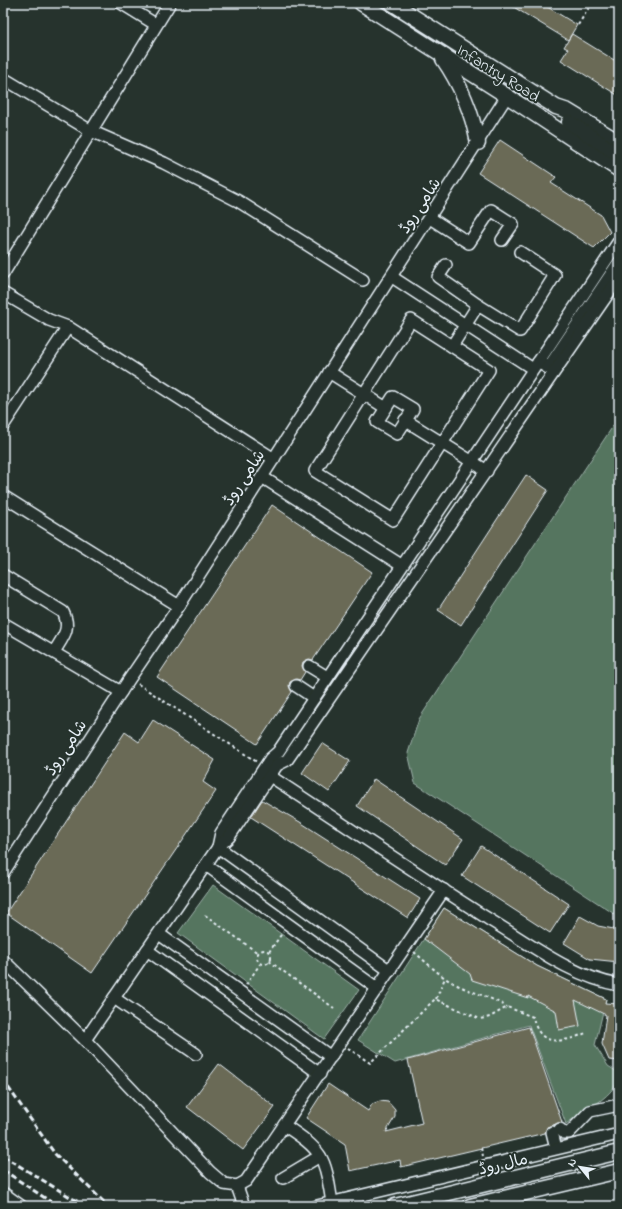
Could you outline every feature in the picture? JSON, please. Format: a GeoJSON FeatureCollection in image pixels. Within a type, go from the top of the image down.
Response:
{"type":"FeatureCollection","features":[{"type":"Feature","properties":{"kind":"main road","name":"Infantry Road"},"geometry":{"type":"LineString","coordinates":[[361,3],[508,96],[619,170]]}},
{"type":"Feature","properties":{"kind":"main road","name":"Infantry Road"},"geometry":{"type":"LineString","coordinates":[[392,3],[556,108],[568,111],[619,142]]}},
{"type":"Feature","properties":{"kind":"main road"},"geometry":{"type":"LineString","coordinates":[[440,54],[451,70],[466,99],[478,143]]}},
{"type":"Feature","properties":{"kind":"main road"},"geometry":{"type":"LineString","coordinates":[[556,108],[562,118],[619,155]]}},
{"type":"Feature","properties":{"kind":"main road"},"geometry":{"type":"LineString","coordinates":[[605,160],[619,182]]}},
{"type":"Feature","properties":{"kind":"main road","name":"مال روڈ"},"geometry":{"type":"LineString","coordinates":[[395,1206],[619,1152]]}},
{"type":"Feature","properties":{"kind":"main road"},"geometry":{"type":"LineString","coordinates":[[470,1206],[619,1171]]}},
{"type":"Feature","properties":{"kind":"street"},"geometry":{"type":"LineString","coordinates":[[121,3],[155,24]]}},
{"type":"Feature","properties":{"kind":"street"},"geometry":{"type":"LineString","coordinates":[[3,274],[155,24],[170,3]]}},
{"type":"Feature","properties":{"kind":"street"},"geometry":{"type":"LineString","coordinates":[[3,78],[91,131],[164,163],[238,201],[363,280]]}},
{"type":"Feature","properties":{"kind":"street","name":"شامی روڈ"},"geometry":{"type":"LineString","coordinates":[[3,873],[130,678],[179,606],[508,96]]}},
{"type":"Feature","properties":{"kind":"street"},"geometry":{"type":"LineString","coordinates":[[430,218],[469,243],[490,210],[513,224],[502,240]]}},
{"type":"Feature","properties":{"kind":"street"},"geometry":{"type":"LineString","coordinates":[[85,1040],[218,847],[229,837],[267,771],[270,758],[278,752],[377,601],[619,241]]}},
{"type":"Feature","properties":{"kind":"street"},"geometry":{"type":"LineString","coordinates":[[446,265],[438,277],[478,305],[520,331],[555,274],[520,252]]}},
{"type":"Feature","properties":{"kind":"street"},"geometry":{"type":"LineString","coordinates":[[523,419],[525,403],[619,262]]}},
{"type":"Feature","properties":{"kind":"street"},"geometry":{"type":"LineString","coordinates":[[392,277],[536,366],[548,368]]}},
{"type":"Feature","properties":{"kind":"street"},"geometry":{"type":"LineString","coordinates":[[267,771],[287,760],[389,609],[487,471],[619,278]]}},
{"type":"Feature","properties":{"kind":"street"},"geometry":{"type":"LineString","coordinates":[[3,293],[48,320],[68,327],[274,459]]}},
{"type":"Feature","properties":{"kind":"street"},"geometry":{"type":"LineString","coordinates":[[452,346],[478,305]]}},
{"type":"Feature","properties":{"kind":"street"},"geometry":{"type":"LineString","coordinates":[[411,320],[452,346],[489,370],[393,520],[315,471],[411,320]]}},
{"type":"Feature","properties":{"kind":"street"},"geometry":{"type":"LineString","coordinates":[[3,426],[68,327]]}},
{"type":"Feature","properties":{"kind":"street"},"geometry":{"type":"LineString","coordinates":[[329,372],[386,408]]}},
{"type":"Feature","properties":{"kind":"street"},"geometry":{"type":"LineString","coordinates":[[393,397],[412,409],[405,420],[397,434],[377,422],[393,397]]}},
{"type":"Feature","properties":{"kind":"street"},"geometry":{"type":"LineString","coordinates":[[405,420],[487,471]]}},
{"type":"Feature","properties":{"kind":"street"},"geometry":{"type":"LineString","coordinates":[[262,477],[401,566]]}},
{"type":"Feature","properties":{"kind":"street"},"geometry":{"type":"LineString","coordinates":[[3,496],[179,606]]}},
{"type":"Feature","properties":{"kind":"street"},"geometry":{"type":"LineString","coordinates":[[3,575],[63,612],[68,622],[68,628],[54,652]]}},
{"type":"Feature","properties":{"kind":"street"},"geometry":{"type":"LineString","coordinates":[[377,601],[389,609]]}},
{"type":"Feature","properties":{"kind":"street"},"geometry":{"type":"LineString","coordinates":[[3,623],[121,692]]}},
{"type":"Feature","properties":{"kind":"street"},"geometry":{"type":"LineString","coordinates":[[309,666],[327,677]]}},
{"type":"Feature","properties":{"kind":"street"},"geometry":{"type":"LineString","coordinates":[[296,686],[314,698]]}},
{"type":"Feature","properties":{"kind":"street"},"geometry":{"type":"LineString","coordinates":[[267,771],[444,890],[574,970],[601,982],[619,985]]}},
{"type":"Feature","properties":{"kind":"street"},"geometry":{"type":"LineString","coordinates":[[218,847],[390,971]]}},
{"type":"Feature","properties":{"kind":"street"},"geometry":{"type":"LineString","coordinates":[[206,865],[378,989]]}},
{"type":"Feature","properties":{"kind":"street"},"geometry":{"type":"LineString","coordinates":[[3,960],[85,1040],[210,1172],[224,1184],[237,1186],[246,1181],[444,890]]}},
{"type":"Feature","properties":{"kind":"street"},"geometry":{"type":"LineString","coordinates":[[159,934],[331,1057]]}},
{"type":"Feature","properties":{"kind":"street"},"geometry":{"type":"LineString","coordinates":[[147,950],[320,1074]]}},
{"type":"Feature","properties":{"kind":"street"},"geometry":{"type":"LineString","coordinates":[[114,998],[196,1054]]}},
{"type":"Feature","properties":{"kind":"street"},"geometry":{"type":"LineString","coordinates":[[556,1148],[556,1130],[569,1133],[584,1115],[590,1111],[619,1105]]}},
{"type":"Feature","properties":{"kind":"street"},"geometry":{"type":"LineString","coordinates":[[284,1125],[306,1140],[320,1156],[327,1174],[332,1202]]}},
{"type":"Feature","properties":{"kind":"street"},"geometry":{"type":"LineString","coordinates":[[317,1206],[619,1134]]}},
{"type":"Feature","properties":{"kind":"street"},"geometry":{"type":"LineString","coordinates":[[283,1178],[320,1156]]}},
{"type":"Feature","properties":{"kind":"street"},"geometry":{"type":"LineString","coordinates":[[237,1186],[245,1205]]}},
{"type":"Feature","properties":{"kind":"street"},"geometry":{"type":"LineString","coordinates":[[3,1193],[21,1206]]}},
{"type":"Feature","properties":{"kind":"path"},"geometry":{"type":"LineString","coordinates":[[578,25],[592,3]]}},
{"type":"Feature","properties":{"kind":"path"},"geometry":{"type":"LineString","coordinates":[[130,678],[267,771]]}},
{"type":"Feature","properties":{"kind":"path"},"geometry":{"type":"LineString","coordinates":[[205,915],[258,953]]}},
{"type":"Feature","properties":{"kind":"path"},"geometry":{"type":"LineString","coordinates":[[269,952],[288,924]]}},
{"type":"Feature","properties":{"kind":"path"},"geometry":{"type":"LineString","coordinates":[[406,946],[445,978],[464,988],[496,1000],[507,1007],[533,1017],[539,1032],[546,1038],[563,1041],[586,1033]]}},
{"type":"Feature","properties":{"kind":"path"},"geometry":{"type":"LineString","coordinates":[[258,953],[263,950],[269,952]]}},
{"type":"Feature","properties":{"kind":"path"},"geometry":{"type":"LineString","coordinates":[[240,992],[261,964],[266,964],[269,961],[271,957],[269,952]]}},
{"type":"Feature","properties":{"kind":"path"},"geometry":{"type":"LineString","coordinates":[[258,953],[257,959],[261,964]]}},
{"type":"Feature","properties":{"kind":"path"},"geometry":{"type":"LineString","coordinates":[[269,961],[334,1008]]}},
{"type":"Feature","properties":{"kind":"path"},"geometry":{"type":"LineString","coordinates":[[341,1043],[370,1063],[435,999],[445,978]]}},
{"type":"Feature","properties":{"kind":"path"},"geometry":{"type":"LineString","coordinates":[[435,999],[480,1019],[490,1017],[507,1007]]}},
{"type":"Feature","properties":{"kind":"green space"},"geometry":{"type":"Polygon","coordinates":[[[619,417],[619,917],[415,783],[408,753],[419,719],[619,417]]]}},
{"type":"Feature","properties":{"kind":"green space"},"geometry":{"type":"Polygon","coordinates":[[[213,885],[359,990],[324,1039],[178,933],[213,885]]]}},
{"type":"Feature","properties":{"kind":"green space"},"geometry":{"type":"Polygon","coordinates":[[[444,908],[537,966],[606,999],[595,1045],[608,1066],[619,1073],[613,1088],[599,1102],[566,1124],[529,1025],[395,1063],[358,1040],[444,908]]]}},
{"type":"Feature","properties":{"kind":"building"},"geometry":{"type":"Polygon","coordinates":[[[507,3],[541,3],[577,25],[568,40],[507,3]]]}},
{"type":"Feature","properties":{"kind":"building"},"geometry":{"type":"Polygon","coordinates":[[[572,34],[619,63],[619,96],[561,60],[568,49],[564,47],[572,34]]]}},
{"type":"Feature","properties":{"kind":"building"},"geometry":{"type":"Polygon","coordinates":[[[500,140],[556,177],[551,183],[601,215],[610,232],[594,248],[478,173],[500,140]]]}},
{"type":"Feature","properties":{"kind":"building"},"geometry":{"type":"Polygon","coordinates":[[[526,475],[548,490],[461,625],[438,610],[526,475]]]}},
{"type":"Feature","properties":{"kind":"building"},"geometry":{"type":"Polygon","coordinates":[[[272,505],[372,572],[313,660],[309,659],[303,662],[302,666],[305,672],[300,680],[296,679],[290,682],[289,686],[292,692],[257,744],[157,677],[272,505]]]}},
{"type":"Feature","properties":{"kind":"building"},"geometry":{"type":"Polygon","coordinates":[[[153,720],[215,760],[203,782],[216,791],[92,973],[6,913],[125,732],[139,742],[153,720]]]}},
{"type":"Feature","properties":{"kind":"building"},"geometry":{"type":"Polygon","coordinates":[[[322,743],[350,761],[329,792],[302,773],[322,743]]]}},
{"type":"Feature","properties":{"kind":"building"},"geometry":{"type":"Polygon","coordinates":[[[374,779],[463,839],[445,865],[357,806],[374,779]]]}},
{"type":"Feature","properties":{"kind":"building"},"geometry":{"type":"Polygon","coordinates":[[[262,800],[300,822],[420,899],[408,918],[251,817],[262,800]]]}},
{"type":"Feature","properties":{"kind":"building"},"geometry":{"type":"Polygon","coordinates":[[[481,846],[569,904],[550,933],[462,876],[481,846]]]}},
{"type":"Feature","properties":{"kind":"building"},"geometry":{"type":"Polygon","coordinates":[[[444,908],[537,966],[606,999],[605,1003],[619,1004],[619,1061],[609,1060],[602,1044],[606,1015],[575,1000],[580,1026],[559,1030],[556,1011],[528,996],[528,998],[472,980],[470,974],[424,939],[444,908]]]}},
{"type":"Feature","properties":{"kind":"building"},"geometry":{"type":"Polygon","coordinates":[[[580,916],[598,926],[619,930],[619,962],[590,959],[564,943],[580,916]]]}},
{"type":"Feature","properties":{"kind":"building"},"geometry":{"type":"Polygon","coordinates":[[[529,1027],[562,1122],[547,1127],[545,1133],[401,1167],[400,1160],[350,1171],[345,1144],[306,1118],[328,1084],[368,1111],[372,1104],[380,1101],[388,1102],[395,1110],[395,1117],[386,1132],[422,1123],[408,1060],[529,1027]]]}},
{"type":"Feature","properties":{"kind":"building"},"geometry":{"type":"Polygon","coordinates":[[[219,1064],[275,1107],[243,1150],[187,1107],[219,1064]]]}},
{"type":"Feature","properties":{"kind":"railway"},"geometry":{"type":"LineString","coordinates":[[3,1080],[55,1154],[108,1206]]}},
{"type":"Feature","properties":{"kind":"railway"},"geometry":{"type":"LineString","coordinates":[[3,1156],[85,1206]]}},
{"type":"Feature","properties":{"kind":"railway"},"geometry":{"type":"LineString","coordinates":[[3,1170],[57,1206]]}}]}
